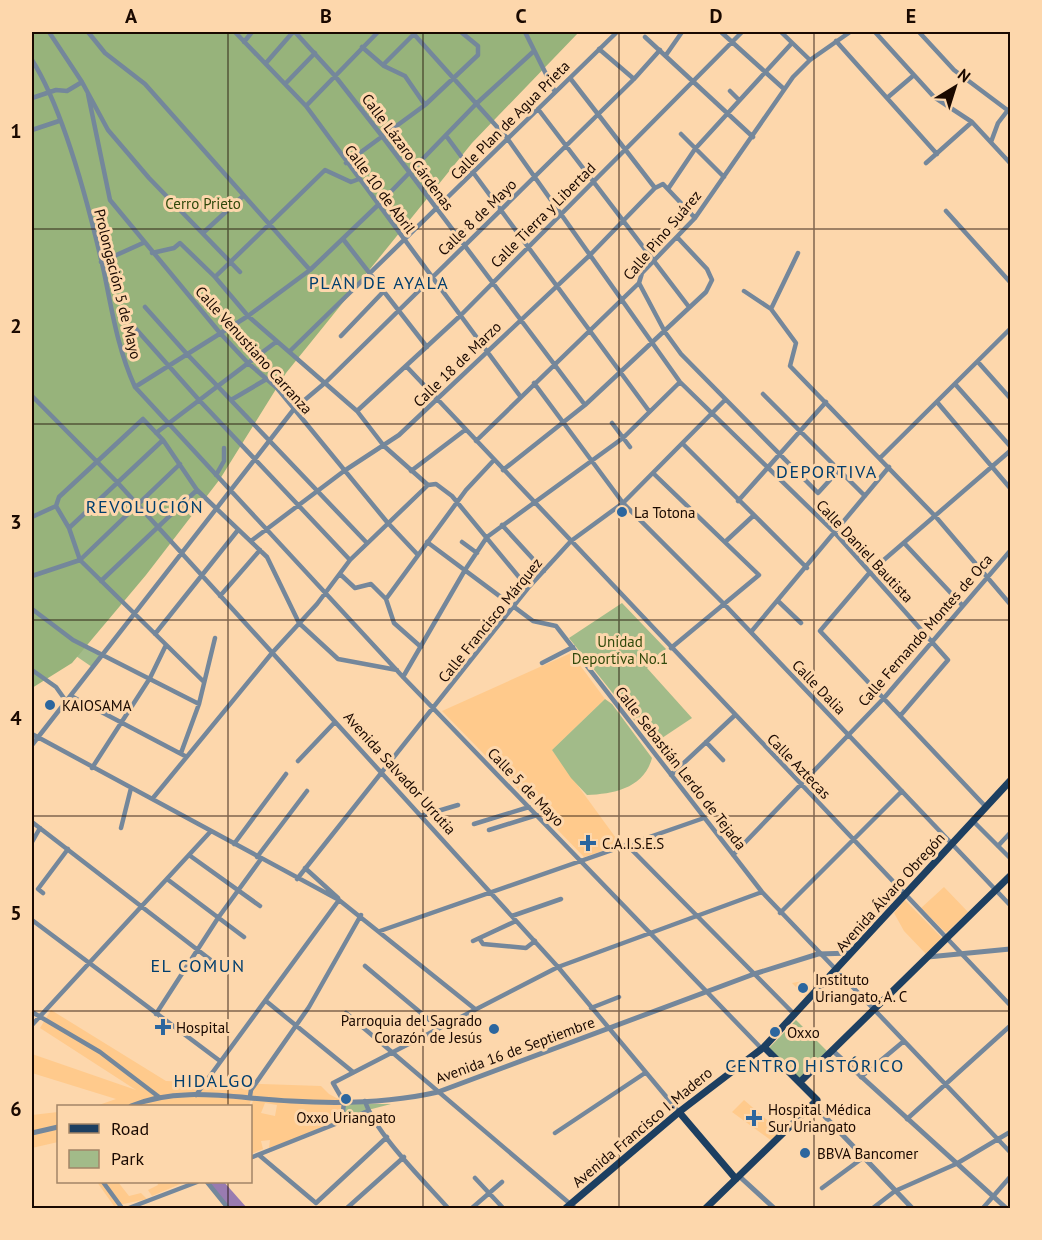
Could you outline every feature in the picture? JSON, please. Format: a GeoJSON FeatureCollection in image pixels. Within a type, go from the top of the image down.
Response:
{"type":"FeatureCollection","features":[{"type":"Feature","properties":{"kind":"main road","name":"Avenida Álvaro Obregón"},"geometry":{"type":"LineString","coordinates":[[763,1047],[1011,781]]}},
{"type":"Feature","properties":{"kind":"main road"},"geometry":{"type":"LineString","coordinates":[[800,1082],[1011,876]]}},
{"type":"Feature","properties":{"kind":"main road"},"geometry":{"type":"LineString","coordinates":[[706,1209],[815,1102],[800,1082],[763,1047]]}},
{"type":"Feature","properties":{"kind":"main road","name":"Avenida Francisco I. Madero"},"geometry":{"type":"LineString","coordinates":[[571,1207],[678,1112],[763,1047]]}},
{"type":"Feature","properties":{"kind":"main road","name":"Avenida Salvador Urrutia"},"geometry":{"type":"LineString","coordinates":[[678,1112],[738,1178]]}},
{"type":"Feature","properties":{"kind":"street"},"geometry":{"type":"LineString","coordinates":[[49,32],[82,82],[108,130],[240,272]]}},
{"type":"Feature","properties":{"kind":"street"},"geometry":{"type":"LineString","coordinates":[[88,32],[105,53],[145,84],[268,226],[310,270]]}},
{"type":"Feature","properties":{"kind":"street","name":"Calle 10 de Abril"},"geometry":{"type":"LineString","coordinates":[[235,32],[286,82],[306,106],[346,164],[520,396]]}},
{"type":"Feature","properties":{"kind":"street"},"geometry":{"type":"LineString","coordinates":[[244,42],[252,32]]}},
{"type":"Feature","properties":{"kind":"street"},"geometry":{"type":"LineString","coordinates":[[266,63],[294,32]]}},
{"type":"Feature","properties":{"kind":"street","name":"Calle Lázaro Cárdenas"},"geometry":{"type":"LineString","coordinates":[[294,32],[335,76],[382,136],[585,405]]}},
{"type":"Feature","properties":{"kind":"street"},"geometry":{"type":"LineString","coordinates":[[306,106],[378,32]]}},
{"type":"Feature","properties":{"kind":"street"},"geometry":{"type":"LineString","coordinates":[[346,164],[425,105],[478,55],[480,49],[461,32]]}},
{"type":"Feature","properties":{"kind":"street"},"geometry":{"type":"LineString","coordinates":[[525,32],[555,92]]}},
{"type":"Feature","properties":{"kind":"street","name":"Calle Plan de Agua Prieta"},"geometry":{"type":"LineString","coordinates":[[291,351],[405,242],[507,138],[617,32]]}},
{"type":"Feature","properties":{"kind":"street"},"geometry":{"type":"LineString","coordinates":[[666,55],[682,32]]}},
{"type":"Feature","properties":{"kind":"street"},"geometry":{"type":"LineString","coordinates":[[721,32],[784,89]]}},
{"type":"Feature","properties":{"kind":"street","name":"Calle Tierra y Libertad"},"geometry":{"type":"LineString","coordinates":[[357,411],[460,316],[594,180],[695,82],[742,32]]}},
{"type":"Feature","properties":{"kind":"street"},"geometry":{"type":"LineString","coordinates":[[781,32],[810,60]]}},
{"type":"Feature","properties":{"kind":"street"},"geometry":{"type":"LineString","coordinates":[[786,38],[793,32]]}},
{"type":"Feature","properties":{"kind":"street","name":"Calle Pino Suárez"},"geometry":{"type":"LineString","coordinates":[[476,441],[534,382],[639,283],[642,273],[694,218],[753,137],[784,89],[810,60],[850,32]]}},
{"type":"Feature","properties":{"kind":"street"},"geometry":{"type":"LineString","coordinates":[[875,32],[934,97],[972,122],[1011,163]]}},
{"type":"Feature","properties":{"kind":"street"},"geometry":{"type":"LineString","coordinates":[[919,32],[954,70],[1009,111],[998,123],[991,142]]}},
{"type":"Feature","properties":{"kind":"street"},"geometry":{"type":"LineString","coordinates":[[382,65],[413,33]]}},
{"type":"Feature","properties":{"kind":"street","name":"Calle Daniel Bautista"},"geometry":{"type":"LineString","coordinates":[[413,33],[507,138],[680,382],[835,533],[948,660],[900,716]]}},
{"type":"Feature","properties":{"kind":"street"},"geometry":{"type":"LineString","coordinates":[[645,37],[753,137]]}},
{"type":"Feature","properties":{"kind":"street"},"geometry":{"type":"LineString","coordinates":[[836,41],[937,154]]}},
{"type":"Feature","properties":{"kind":"street"},"geometry":{"type":"LineString","coordinates":[[694,218],[668,189],[695,149],[792,43]]}},
{"type":"Feature","properties":{"kind":"street"},"geometry":{"type":"LineString","coordinates":[[362,47],[382,65],[405,76],[425,105]]}},
{"type":"Feature","properties":{"kind":"street"},"geometry":{"type":"LineString","coordinates":[[599,49],[634,79]]}},
{"type":"Feature","properties":{"kind":"street","name":"Calle 8 de Mayo"},"geometry":{"type":"LineString","coordinates":[[32,745],[294,409],[326,382],[535,178],[660,50]]}},
{"type":"Feature","properties":{"kind":"street"},"geometry":{"type":"LineString","coordinates":[[135,387],[248,316],[310,270],[378,205],[409,171],[447,137],[476,104],[534,51]]}},
{"type":"Feature","properties":{"kind":"street"},"geometry":{"type":"LineString","coordinates":[[286,82],[315,53]]}},
{"type":"Feature","properties":{"kind":"street","name":"Prolongación 5 de Mayo"},"geometry":{"type":"LineString","coordinates":[[32,60],[43,78],[59,121],[101,262],[122,357],[135,387],[325,594]]}},
{"type":"Feature","properties":{"kind":"street"},"geometry":{"type":"LineString","coordinates":[[887,98],[914,75]]}},
{"type":"Feature","properties":{"kind":"street"},"geometry":{"type":"LineString","coordinates":[[570,78],[655,188]]}},
{"type":"Feature","properties":{"kind":"street"},"geometry":{"type":"LineString","coordinates":[[32,98],[56,90],[68,91],[82,82]]}},
{"type":"Feature","properties":{"kind":"street"},"geometry":{"type":"LineString","coordinates":[[730,91],[739,100]]}},
{"type":"Feature","properties":{"kind":"street","name":"Calle Venustiano Carranza"},"geometry":{"type":"LineString","coordinates":[[88,94],[110,200],[152,254],[220,333],[265,380],[277,388],[387,522],[418,555]]}},
{"type":"Feature","properties":{"kind":"street"},"geometry":{"type":"LineString","coordinates":[[538,109],[689,307]]}},
{"type":"Feature","properties":{"kind":"street"},"geometry":{"type":"LineString","coordinates":[[32,130],[59,121]]}},
{"type":"Feature","properties":{"kind":"street"},"geometry":{"type":"LineString","coordinates":[[926,163],[972,122]]}},
{"type":"Feature","properties":{"kind":"street"},"geometry":{"type":"LineString","coordinates":[[681,134],[724,177]]}},
{"type":"Feature","properties":{"kind":"street"},"geometry":{"type":"LineString","coordinates":[[447,137],[650,411]]}},
{"type":"Feature","properties":{"kind":"street"},"geometry":{"type":"LineString","coordinates":[[215,277],[230,260],[327,170],[351,183],[359,179]]}},
{"type":"Feature","properties":{"kind":"street","name":"Calle 18 de Marzo"},"geometry":{"type":"LineString","coordinates":[[251,541],[344,471],[384,446],[591,254],[655,188],[663,184],[668,189]]}},
{"type":"Feature","properties":{"kind":"street"},"geometry":{"type":"LineString","coordinates":[[204,232],[243,196]]}},
{"type":"Feature","properties":{"kind":"street"},"geometry":{"type":"LineString","coordinates":[[946,211],[1011,282]]}},
{"type":"Feature","properties":{"kind":"street"},"geometry":{"type":"LineString","coordinates":[[503,470],[621,374],[706,292],[712,280],[707,269],[677,237]]}},
{"type":"Feature","properties":{"kind":"street"},"geometry":{"type":"LineString","coordinates":[[343,239],[427,347]]}},
{"type":"Feature","properties":{"kind":"street"},"geometry":{"type":"LineString","coordinates":[[101,262],[143,243]]}},
{"type":"Feature","properties":{"kind":"street"},"geometry":{"type":"LineString","coordinates":[[152,254],[174,248],[180,243],[215,277],[226,294],[248,316],[276,342],[291,351],[357,411],[384,446],[428,485]]}},
{"type":"Feature","properties":{"kind":"street"},"geometry":{"type":"LineString","coordinates":[[771,309],[798,253]]}},
{"type":"Feature","properties":{"kind":"street"},"geometry":{"type":"LineString","coordinates":[[639,283],[665,332],[681,354],[818,493],[839,470]]}},
{"type":"Feature","properties":{"kind":"street"},"geometry":{"type":"LineString","coordinates":[[341,336],[384,291]]}},
{"type":"Feature","properties":{"kind":"street"},"geometry":{"type":"LineString","coordinates":[[744,291],[771,309],[796,343],[790,366],[936,517],[1011,604]]}},
{"type":"Feature","properties":{"kind":"street"},"geometry":{"type":"LineString","coordinates":[[145,307],[366,542]]}},
{"type":"Feature","properties":{"kind":"street"},"geometry":{"type":"LineString","coordinates":[[880,458],[1011,328]]}},
{"type":"Feature","properties":{"kind":"street"},"geometry":{"type":"LineString","coordinates":[[136,329],[199,400],[350,560]]}},
{"type":"Feature","properties":{"kind":"street"},"geometry":{"type":"LineString","coordinates":[[156,433],[276,342]]}},
{"type":"Feature","properties":{"kind":"street"},"geometry":{"type":"LineString","coordinates":[[978,362],[1011,398]]}},
{"type":"Feature","properties":{"kind":"street","name":"Calle Aztecas"},"geometry":{"type":"LineString","coordinates":[[406,366],[905,896],[1011,1005]]}},
{"type":"Feature","properties":{"kind":"street"},"geometry":{"type":"LineString","coordinates":[[231,400],[265,380]]}},
{"type":"Feature","properties":{"kind":"street","name":"Calle Dalia"},"geometry":{"type":"LineString","coordinates":[[534,382],[623,503],[725,604],[822,709],[850,735],[1011,905]]}},
{"type":"Feature","properties":{"kind":"street"},"geometry":{"type":"LineString","coordinates":[[403,677],[465,570],[487,537],[623,438],[680,382]]}},
{"type":"Feature","properties":{"kind":"street"},"geometry":{"type":"LineString","coordinates":[[955,384],[1011,446]]}},
{"type":"Feature","properties":{"kind":"street"},"geometry":{"type":"LineString","coordinates":[[763,394],[865,496]]}},
{"type":"Feature","properties":{"kind":"street","name":"Avenida Salvador Urrutia"},"geometry":{"type":"LineString","coordinates":[[32,396],[138,505],[535,941],[678,1112]]}},
{"type":"Feature","properties":{"kind":"street","name":"Calle Francisco Márquez"},"geometry":{"type":"LineString","coordinates":[[297,879],[528,588],[571,541],[623,503],[725,400]]}},
{"type":"Feature","properties":{"kind":"street"},"geometry":{"type":"LineString","coordinates":[[738,501],[826,402]]}},
{"type":"Feature","properties":{"kind":"street"},"geometry":{"type":"LineString","coordinates":[[937,402],[1011,488]]}},
{"type":"Feature","properties":{"kind":"street"},"geometry":{"type":"LineString","coordinates":[[32,517],[56,506],[59,497],[143,419],[163,440],[197,490],[267,556],[299,623],[338,659],[397,670]]}},
{"type":"Feature","properties":{"kind":"street"},"geometry":{"type":"LineString","coordinates":[[612,423],[630,447]]}},
{"type":"Feature","properties":{"kind":"street"},"geometry":{"type":"LineString","coordinates":[[411,471],[465,430]]}},
{"type":"Feature","properties":{"kind":"street"},"geometry":{"type":"LineString","coordinates":[[69,528],[163,440]]}},
{"type":"Feature","properties":{"kind":"street"},"geometry":{"type":"LineString","coordinates":[[682,444],[807,568]]}},
{"type":"Feature","properties":{"kind":"street"},"geometry":{"type":"LineString","coordinates":[[216,476],[224,461],[224,448]]}},
{"type":"Feature","properties":{"kind":"street"},"geometry":{"type":"LineString","coordinates":[[986,807],[820,631],[871,572],[1011,451]]}},
{"type":"Feature","properties":{"kind":"street"},"geometry":{"type":"LineString","coordinates":[[386,599],[457,501],[494,460]]}},
{"type":"Feature","properties":{"kind":"street"},"geometry":{"type":"LineString","coordinates":[[32,576],[80,560],[180,464]]}},
{"type":"Feature","properties":{"kind":"street"},"geometry":{"type":"LineString","coordinates":[[751,632],[807,568],[889,467]]}},
{"type":"Feature","properties":{"kind":"street"},"geometry":{"type":"LineString","coordinates":[[653,473],[759,575],[671,648]]}},
{"type":"Feature","properties":{"kind":"street"},"geometry":{"type":"LineString","coordinates":[[153,798],[183,755],[325,594],[350,560],[366,542],[428,485],[436,484],[457,501],[528,588]]}},
{"type":"Feature","properties":{"kind":"street"},"geometry":{"type":"LineString","coordinates":[[101,580],[197,490]]}},
{"type":"Feature","properties":{"kind":"street"},"geometry":{"type":"LineString","coordinates":[[56,506],[69,528],[80,560],[204,682]]}},
{"type":"Feature","properties":{"kind":"street"},"geometry":{"type":"LineString","coordinates":[[725,542],[753,516]]}},
{"type":"Feature","properties":{"kind":"street"},"geometry":{"type":"LineString","coordinates":[[502,525],[544,571]]}},
{"type":"Feature","properties":{"kind":"street"},"geometry":{"type":"LineString","coordinates":[[155,634],[238,530]]}},
{"type":"Feature","properties":{"kind":"street","name":"Calle Sebastián Lerdo de Tejada"},"geometry":{"type":"LineString","coordinates":[[427,542],[537,623],[556,626],[780,913],[1011,1152]]}},
{"type":"Feature","properties":{"kind":"street"},"geometry":{"type":"LineString","coordinates":[[462,542],[477,553]]}},
{"type":"Feature","properties":{"kind":"street"},"geometry":{"type":"LineString","coordinates":[[905,544],[962,605]]}},
{"type":"Feature","properties":{"kind":"street"},"geometry":{"type":"LineString","coordinates":[[220,596],[260,550]]}},
{"type":"Feature","properties":{"kind":"street","name":"Calle Fernando Montes de Oca"},"geometry":{"type":"LineString","coordinates":[[733,855],[884,698],[1011,551]]}},
{"type":"Feature","properties":{"kind":"street"},"geometry":{"type":"LineString","coordinates":[[340,574],[355,588],[371,584],[386,599],[394,623],[421,647]]}},
{"type":"Feature","properties":{"kind":"street","name":"Calle 5 de Mayo"},"geometry":{"type":"LineString","coordinates":[[325,594],[763,1047]]}},
{"type":"Feature","properties":{"kind":"street"},"geometry":{"type":"LineString","coordinates":[[778,602],[801,623]]}},
{"type":"Feature","properties":{"kind":"street"},"geometry":{"type":"LineString","coordinates":[[32,609],[73,640],[199,704]]}},
{"type":"Feature","properties":{"kind":"street"},"geometry":{"type":"LineString","coordinates":[[183,755],[199,704],[215,638]]}},
{"type":"Feature","properties":{"kind":"street"},"geometry":{"type":"LineString","coordinates":[[93,768],[150,678],[166,645]]}},
{"type":"Feature","properties":{"kind":"street"},"geometry":{"type":"LineString","coordinates":[[542,663],[573,647]]}},
{"type":"Feature","properties":{"kind":"street"},"geometry":{"type":"LineString","coordinates":[[32,670],[56,687],[66,701]]}},
{"type":"Feature","properties":{"kind":"street"},"geometry":{"type":"LineString","coordinates":[[71,696],[183,755]]}},
{"type":"Feature","properties":{"kind":"street"},"geometry":{"type":"LineString","coordinates":[[671,775],[735,716]]}},
{"type":"Feature","properties":{"kind":"street"},"geometry":{"type":"LineString","coordinates":[[298,762],[335,722]]}},
{"type":"Feature","properties":{"kind":"street"},"geometry":{"type":"LineString","coordinates":[[32,734],[339,900],[361,915],[474,1010]]}},
{"type":"Feature","properties":{"kind":"street"},"geometry":{"type":"LineString","coordinates":[[706,742],[723,760]]}},
{"type":"Feature","properties":{"kind":"street"},"geometry":{"type":"LineString","coordinates":[[234,844],[286,774]]}},
{"type":"Feature","properties":{"kind":"street"},"geometry":{"type":"LineString","coordinates":[[121,828],[131,788]]}},
{"type":"Feature","properties":{"kind":"street"},"geometry":{"type":"LineString","coordinates":[[156,1014],[218,918],[308,791]]}},
{"type":"Feature","properties":{"kind":"street"},"geometry":{"type":"LineString","coordinates":[[780,913],[902,791]]}},
{"type":"Feature","properties":{"kind":"street"},"geometry":{"type":"LineString","coordinates":[[421,816],[458,805]]}},
{"type":"Feature","properties":{"kind":"street"},"geometry":{"type":"LineString","coordinates":[[474,824],[529,807]]}},
{"type":"Feature","properties":{"kind":"street"},"geometry":{"type":"LineString","coordinates":[[489,830],[537,815]]}},
{"type":"Feature","properties":{"kind":"street"},"geometry":{"type":"LineString","coordinates":[[380,931],[704,818]]}},
{"type":"Feature","properties":{"kind":"street"},"geometry":{"type":"LineString","coordinates":[[974,821],[1011,858]]}},
{"type":"Feature","properties":{"kind":"street"},"geometry":{"type":"LineString","coordinates":[[32,822],[225,971]]}},
{"type":"Feature","properties":{"kind":"street"},"geometry":{"type":"LineString","coordinates":[[32,842],[40,828]]}},
{"type":"Feature","properties":{"kind":"street"},"geometry":{"type":"LineString","coordinates":[[32,1025],[211,831]]}},
{"type":"Feature","properties":{"kind":"street"},"geometry":{"type":"LineString","coordinates":[[998,846],[1011,833]]}},
{"type":"Feature","properties":{"kind":"street"},"geometry":{"type":"LineString","coordinates":[[628,846],[795,1015]]}},
{"type":"Feature","properties":{"kind":"street"},"geometry":{"type":"LineString","coordinates":[[43,892],[38,889],[68,849]]}},
{"type":"Feature","properties":{"kind":"street"},"geometry":{"type":"LineString","coordinates":[[189,855],[260,906]]}},
{"type":"Feature","properties":{"kind":"street"},"geometry":{"type":"LineString","coordinates":[[305,868],[339,900]]}},
{"type":"Feature","properties":{"kind":"street"},"geometry":{"type":"LineString","coordinates":[[167,879],[244,937]]}},
{"type":"Feature","properties":{"kind":"street"},"geometry":{"type":"LineString","coordinates":[[342,1121],[344,1102],[333,1083],[353,1072],[558,967],[762,892]]}},
{"type":"Feature","properties":{"kind":"street"},"geometry":{"type":"LineString","coordinates":[[512,916],[561,899]]}},
{"type":"Feature","properties":{"kind":"street"},"geometry":{"type":"LineString","coordinates":[[196,1095],[339,900]]}},
{"type":"Feature","properties":{"kind":"street"},"geometry":{"type":"LineString","coordinates":[[250,1096],[251,1090],[295,1026],[361,915]]}},
{"type":"Feature","properties":{"kind":"street"},"geometry":{"type":"LineString","coordinates":[[32,920],[220,1061]]}},
{"type":"Feature","properties":{"kind":"street"},"geometry":{"type":"LineString","coordinates":[[516,921],[476,940],[483,944],[526,948],[535,941]]}},
{"type":"Feature","properties":{"kind":"street"},"geometry":{"type":"LineString","coordinates":[[928,957],[1011,949]]}},
{"type":"Feature","properties":{"kind":"street","name":"Avenida 16 de Septiembre"},"geometry":{"type":"LineString","coordinates":[[136,1105],[159,1098],[196,1095],[250,1096],[287,1101],[403,1100],[438,1092],[754,974],[818,954],[853,953]]}},
{"type":"Feature","properties":{"kind":"street"},"geometry":{"type":"LineString","coordinates":[[365,966],[439,1028]]}},
{"type":"Feature","properties":{"kind":"street"},"geometry":{"type":"LineString","coordinates":[[591,1008],[619,997]]}},
{"type":"Feature","properties":{"kind":"street"},"geometry":{"type":"LineString","coordinates":[[266,1001],[353,1072]]}},
{"type":"Feature","properties":{"kind":"street"},"geometry":{"type":"LineString","coordinates":[[32,1012],[100,1052],[159,1098]]}},
{"type":"Feature","properties":{"kind":"street"},"geometry":{"type":"LineString","coordinates":[[346,1013],[571,1207]]}},
{"type":"Feature","properties":{"kind":"street"},"geometry":{"type":"LineString","coordinates":[[907,1119],[1011,1026]]}},
{"type":"Feature","properties":{"kind":"street"},"geometry":{"type":"LineString","coordinates":[[861,1077],[903,1041]]}},
{"type":"Feature","properties":{"kind":"street"},"geometry":{"type":"LineString","coordinates":[[832,1050],[1006,1209]]}},
{"type":"Feature","properties":{"kind":"street"},"geometry":{"type":"LineString","coordinates":[[555,1133],[645,1073]]}},
{"type":"Feature","properties":{"kind":"street"},"geometry":{"type":"LineString","coordinates":[[365,1101],[368,1111],[387,1137],[448,1209]]}},
{"type":"Feature","properties":{"kind":"street"},"geometry":{"type":"LineString","coordinates":[[815,1102],[912,1209]]}},
{"type":"Feature","properties":{"kind":"street"},"geometry":{"type":"LineString","coordinates":[[252,1157],[368,1111]]}},
{"type":"Feature","properties":{"kind":"street"},"geometry":{"type":"LineString","coordinates":[[32,1133],[57,1127]]}},
{"type":"Feature","properties":{"kind":"street"},"geometry":{"type":"LineString","coordinates":[[873,1209],[896,1191],[957,1164],[1011,1132]]}},
{"type":"Feature","properties":{"kind":"street"},"geometry":{"type":"LineString","coordinates":[[259,1155],[316,1203],[387,1137]]}},
{"type":"Feature","properties":{"kind":"street"},"geometry":{"type":"LineString","coordinates":[[347,1209],[404,1157]]}},
{"type":"Feature","properties":{"kind":"street"},"geometry":{"type":"LineString","coordinates":[[822,1188],[864,1158]]}},
{"type":"Feature","properties":{"kind":"street"},"geometry":{"type":"LineString","coordinates":[[983,1209],[1011,1177]]}},
{"type":"Feature","properties":{"kind":"street"},"geometry":{"type":"LineString","coordinates":[[475,1178],[504,1209]]}},
{"type":"Feature","properties":{"kind":"street"},"geometry":{"type":"LineString","coordinates":[[738,1178],[774,1209]]}},
{"type":"Feature","properties":{"kind":"street"},"geometry":{"type":"LineString","coordinates":[[472,1209],[502,1182]]}},
{"type":"Feature","properties":{"kind":"street"},"geometry":{"type":"LineString","coordinates":[[104,1183],[122,1209]]}},
{"type":"Feature","properties":{"kind":"street"},"geometry":{"type":"LineString","coordinates":[[129,1209],[194,1183]]}},
{"type":"Feature","properties":{"kind":"street"},"geometry":{"type":"LineString","coordinates":[[208,1183],[228,1209]]}},
{"type":"Feature","properties":{"kind":"shaded area"},"geometry":{"type":"Polygon","coordinates":[[[571,653],[605,699],[552,750],[621,845],[584,857],[442,711],[571,653]]]}},
{"type":"Feature","properties":{"kind":"shaded area"},"geometry":{"type":"Polygon","coordinates":[[[944,887],[968,912],[946,933],[921,908],[944,887]]]}},
{"type":"Feature","properties":{"kind":"shaded area"},"geometry":{"type":"Polygon","coordinates":[[[905,900],[942,938],[926,954],[904,931],[894,913],[905,900]]]}},
{"type":"Feature","properties":{"kind":"shaded area","name":"Instituto Uriangato, A. C"},"geometry":{"type":"Polygon","coordinates":[[[803,981],[813,992],[807,998],[792,983],[803,981]]]}},
{"type":"Feature","properties":{"kind":"shaded area"},"geometry":{"type":"Polygon","coordinates":[[[51,1010],[166,1081],[321,1086],[329,1094],[344,1102],[342,1121],[269,1148],[270,1140],[261,1141],[263,1149],[252,1154],[253,1101],[251,1100],[249,1105],[99,1105],[116,1099],[32,1073],[32,1054],[136,1090],[40,1028],[51,1010]],[[265,1103],[261,1113],[275,1116],[277,1105],[265,1103]]]}},
{"type":"Feature","properties":{"kind":"shaded area","name":"Hospital Médica Sur Uriangato"},"geometry":{"type":"Polygon","coordinates":[[[744,1100],[781,1132],[772,1141],[732,1112],[744,1100]]]}},
{"type":"Feature","properties":{"kind":"shaded area"},"geometry":{"type":"Polygon","coordinates":[[[57,1112],[57,1142],[32,1148],[32,1115],[57,1112]]]}},
{"type":"Feature","properties":{"kind":"shaded area"},"geometry":{"type":"Polygon","coordinates":[[[98,1183],[119,1183],[129,1196],[141,1193],[147,1199],[114,1206],[98,1183]]]}},
{"type":"Feature","properties":{"kind":"shaded area"},"geometry":{"type":"Polygon","coordinates":[[[157,1183],[183,1183],[152,1196],[148,1190],[158,1185],[157,1183]]]}},
{"type":"Feature","properties":{"kind":"shaded area"},"geometry":{"type":"Polygon","coordinates":[[[208,1183],[225,1183],[247,1208],[229,1208],[208,1183]]]}},
{"type":"Feature","properties":{"kind":"green space","name":"Cerro Prieto"},"geometry":{"type":"Polygon","coordinates":[[[32,32],[579,32],[472,143],[286,373],[220,479],[146,575],[72,663],[32,688],[32,32]]]}},
{"type":"Feature","properties":{"kind":"green space","name":"Unidad Deportiva No.1"},"geometry":{"type":"Polygon","coordinates":[[[622,603],[666,649],[647,668],[692,718],[653,744],[569,638],[622,603]]]}},
{"type":"Feature","properties":{"kind":"green space"},"geometry":{"type":"Polygon","coordinates":[[[84,644],[100,655],[92,667],[76,656],[84,644]]]}},
{"type":"Feature","properties":{"kind":"green space"},"geometry":{"type":"Polygon","coordinates":[[[605,699],[612,704],[652,758],[648,768],[635,783],[617,791],[587,795],[571,778],[552,750],[605,699]]]}},
{"type":"Feature","properties":{"kind":"green space"},"geometry":{"type":"Polygon","coordinates":[[[796,1020],[828,1052],[800,1079],[769,1048],[796,1020]]]}},
{"type":"Feature","properties":{"kind":"green space"},"geometry":{"type":"Polygon","coordinates":[[[345,1104],[391,1104],[345,1116],[345,1104]]]}},
{"type":"Feature","properties":{"kind":"place","name":"La Totona"},"geometry":{"type":"Point","coordinates":[622,512]}},
{"type":"Feature","properties":{"kind":"place","name":"KAIOSAMA"},"geometry":{"type":"Point","coordinates":[50,705]}},
{"type":"Feature","properties":{"kind":"place","name":"C.A.I.S.E.S"},"geometry":{"type":"Point","coordinates":[588,843]}},
{"type":"Feature","properties":{"kind":"place","name":"Instituto Uriangato, A. C"},"geometry":{"type":"Point","coordinates":[803,988]}},
{"type":"Feature","properties":{"kind":"place","name":"Hospital"},"geometry":{"type":"Point","coordinates":[163,1027]}},
{"type":"Feature","properties":{"kind":"place","name":"Parroquia del Sagrado Corazón de Jesús"},"geometry":{"type":"Point","coordinates":[494,1029]}},
{"type":"Feature","properties":{"kind":"place","name":"Oxxo"},"geometry":{"type":"Point","coordinates":[775,1032]}},
{"type":"Feature","properties":{"kind":"place","name":"Oxxo Uriangato"},"geometry":{"type":"Point","coordinates":[346,1099]}},
{"type":"Feature","properties":{"kind":"place","name":"Hospital Médica Sur Uriangato"},"geometry":{"type":"Point","coordinates":[754,1118]}},
{"type":"Feature","properties":{"kind":"place","name":"BBVA Bancomer"},"geometry":{"type":"Point","coordinates":[805,1153]}},
{"type":"Feature","properties":{"kind":"district","name":"PLAN DE AYALA"},"geometry":{"type":"Point","coordinates":[379,282]}},
{"type":"Feature","properties":{"kind":"district","name":"DEPORTIVA"},"geometry":{"type":"Point","coordinates":[827,471]}},
{"type":"Feature","properties":{"kind":"district","name":"REVOLUCIÓN"},"geometry":{"type":"Point","coordinates":[145,506]}},
{"type":"Feature","properties":{"kind":"district","name":"EL COMUN"},"geometry":{"type":"Point","coordinates":[198,965]}},
{"type":"Feature","properties":{"kind":"district","name":"CENTRO HISTÓRICO"},"geometry":{"type":"Point","coordinates":[815,1065]}},
{"type":"Feature","properties":{"kind":"district","name":"HIDALGO"},"geometry":{"type":"Point","coordinates":[214,1080]}}]}
